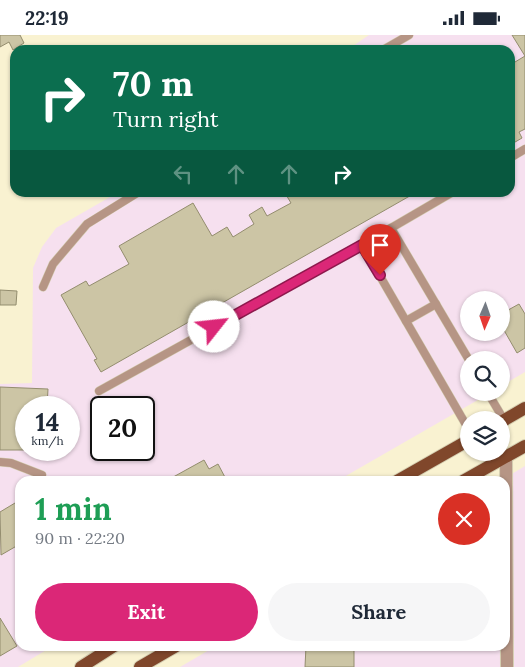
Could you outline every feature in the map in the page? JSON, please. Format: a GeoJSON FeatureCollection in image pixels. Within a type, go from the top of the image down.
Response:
{"type":"FeatureCollection","features":[{"type":"Feature","properties":{"kind":"main road"},"geometry":{"type":"LineString","coordinates":[[510,417],[525,408]]}},
{"type":"Feature","properties":{"kind":"main road"},"geometry":{"type":"LineString","coordinates":[[406,476],[460,445]]}},
{"type":"Feature","properties":{"kind":"main road"},"geometry":{"type":"LineString","coordinates":[[510,451],[525,446]]}},
{"type":"Feature","properties":{"kind":"main road"},"geometry":{"type":"LineString","coordinates":[[470,476],[492,461]]}},
{"type":"Feature","properties":{"kind":"main road"},"geometry":{"type":"LineString","coordinates":[[81,667],[106,651]]}},
{"type":"Feature","properties":{"kind":"main road"},"geometry":{"type":"LineString","coordinates":[[140,667],[167,651]]}},
{"type":"Feature","properties":{"kind":"street"},"geometry":{"type":"LineString","coordinates":[[504,461],[504,476]]}},
{"type":"Feature","properties":{"kind":"street"},"geometry":{"type":"LineString","coordinates":[[507,651],[507,667]]}},
{"type":"Feature","properties":{"kind":"lane"},"geometry":{"type":"LineString","coordinates":[[392,45],[409,35]]}},
{"type":"Feature","properties":{"kind":"lane"},"geometry":{"type":"LineString","coordinates":[[43,287],[53,264],[86,224],[130,197]]}},
{"type":"Feature","properties":{"kind":"lane"},"geometry":{"type":"LineString","coordinates":[[99,391],[362,245],[444,197]]}},
{"type":"Feature","properties":{"kind":"lane"},"geometry":{"type":"LineString","coordinates":[[391,228],[464,351]]}},
{"type":"Feature","properties":{"kind":"lane"},"geometry":{"type":"LineString","coordinates":[[362,245],[460,414]]}},
{"type":"Feature","properties":{"kind":"lane"},"geometry":{"type":"LineString","coordinates":[[406,321],[436,304]]}},
{"type":"Feature","properties":{"kind":"lane"},"geometry":{"type":"LineString","coordinates":[[0,462],[11,463],[42,475]]}},
{"type":"Feature","properties":{"kind":"shaded area"},"geometry":{"type":"Polygon","coordinates":[[[369,35],[525,35],[525,372],[510,381],[510,351],[460,351],[460,401],[476,401],[346,476],[15,476],[15,651],[45,651],[18,667],[0,667],[0,384],[32,383],[33,268],[42,247],[56,228],[110,197],[515,197],[515,45],[354,45],[369,35]]]}},
{"type":"Feature","properties":{"kind":"shaded area"},"geometry":{"type":"Polygon","coordinates":[[[525,466],[525,667],[180,667],[207,651],[510,651],[510,476],[508,476],[525,466]]]}},
{"type":"Feature","properties":{"kind":"building"},"geometry":{"type":"Polygon","coordinates":[[[0,35],[20,35],[24,43],[21,45],[10,45],[9,42],[0,47],[0,35]]]}},
{"type":"Feature","properties":{"kind":"building"},"geometry":{"type":"Polygon","coordinates":[[[512,35],[525,35],[525,56],[512,35]]]}},
{"type":"Feature","properties":{"kind":"building"},"geometry":{"type":"Polygon","coordinates":[[[525,56],[525,129],[519,132],[522,138],[515,142],[515,62],[525,56]]]}},
{"type":"Feature","properties":{"kind":"building"},"geometry":{"type":"Polygon","coordinates":[[[287,197],[408,197],[101,372],[94,360],[97,359],[61,295],[86,281],[89,286],[129,264],[119,246],[193,203],[212,236],[227,227],[233,237],[254,224],[249,215],[262,207],[267,216],[291,203],[287,197]]]}},
{"type":"Feature","properties":{"kind":"building"},"geometry":{"type":"Polygon","coordinates":[[[0,290],[17,291],[16,305],[0,305],[0,290]]]}},
{"type":"Feature","properties":{"kind":"building"},"geometry":{"type":"Polygon","coordinates":[[[519,304],[525,314],[525,348],[517,353],[510,341],[510,309],[519,304]]]}},
{"type":"Feature","properties":{"kind":"building"},"geometry":{"type":"Polygon","coordinates":[[[0,387],[48,389],[48,396],[15,396],[15,450],[0,450],[0,387]]]}},
{"type":"Feature","properties":{"kind":"building"},"geometry":{"type":"Polygon","coordinates":[[[204,460],[209,469],[218,464],[224,476],[175,476],[204,460]]]}},
{"type":"Feature","properties":{"kind":"building"},"geometry":{"type":"Polygon","coordinates":[[[15,503],[15,547],[1,555],[0,512],[15,503]]]}},
{"type":"Feature","properties":{"kind":"building"},"geometry":{"type":"Polygon","coordinates":[[[0,618],[15,643],[15,647],[0,656],[0,618]]]}},
{"type":"Feature","properties":{"kind":"building"},"geometry":{"type":"Polygon","coordinates":[[[306,651],[354,651],[354,667],[305,667],[306,651]]]}},
{"type":"Feature","properties":{"kind":"route"},"geometry":{"type":"LineString","coordinates":[[214,327],[362,245],[380,275]]}}]}
